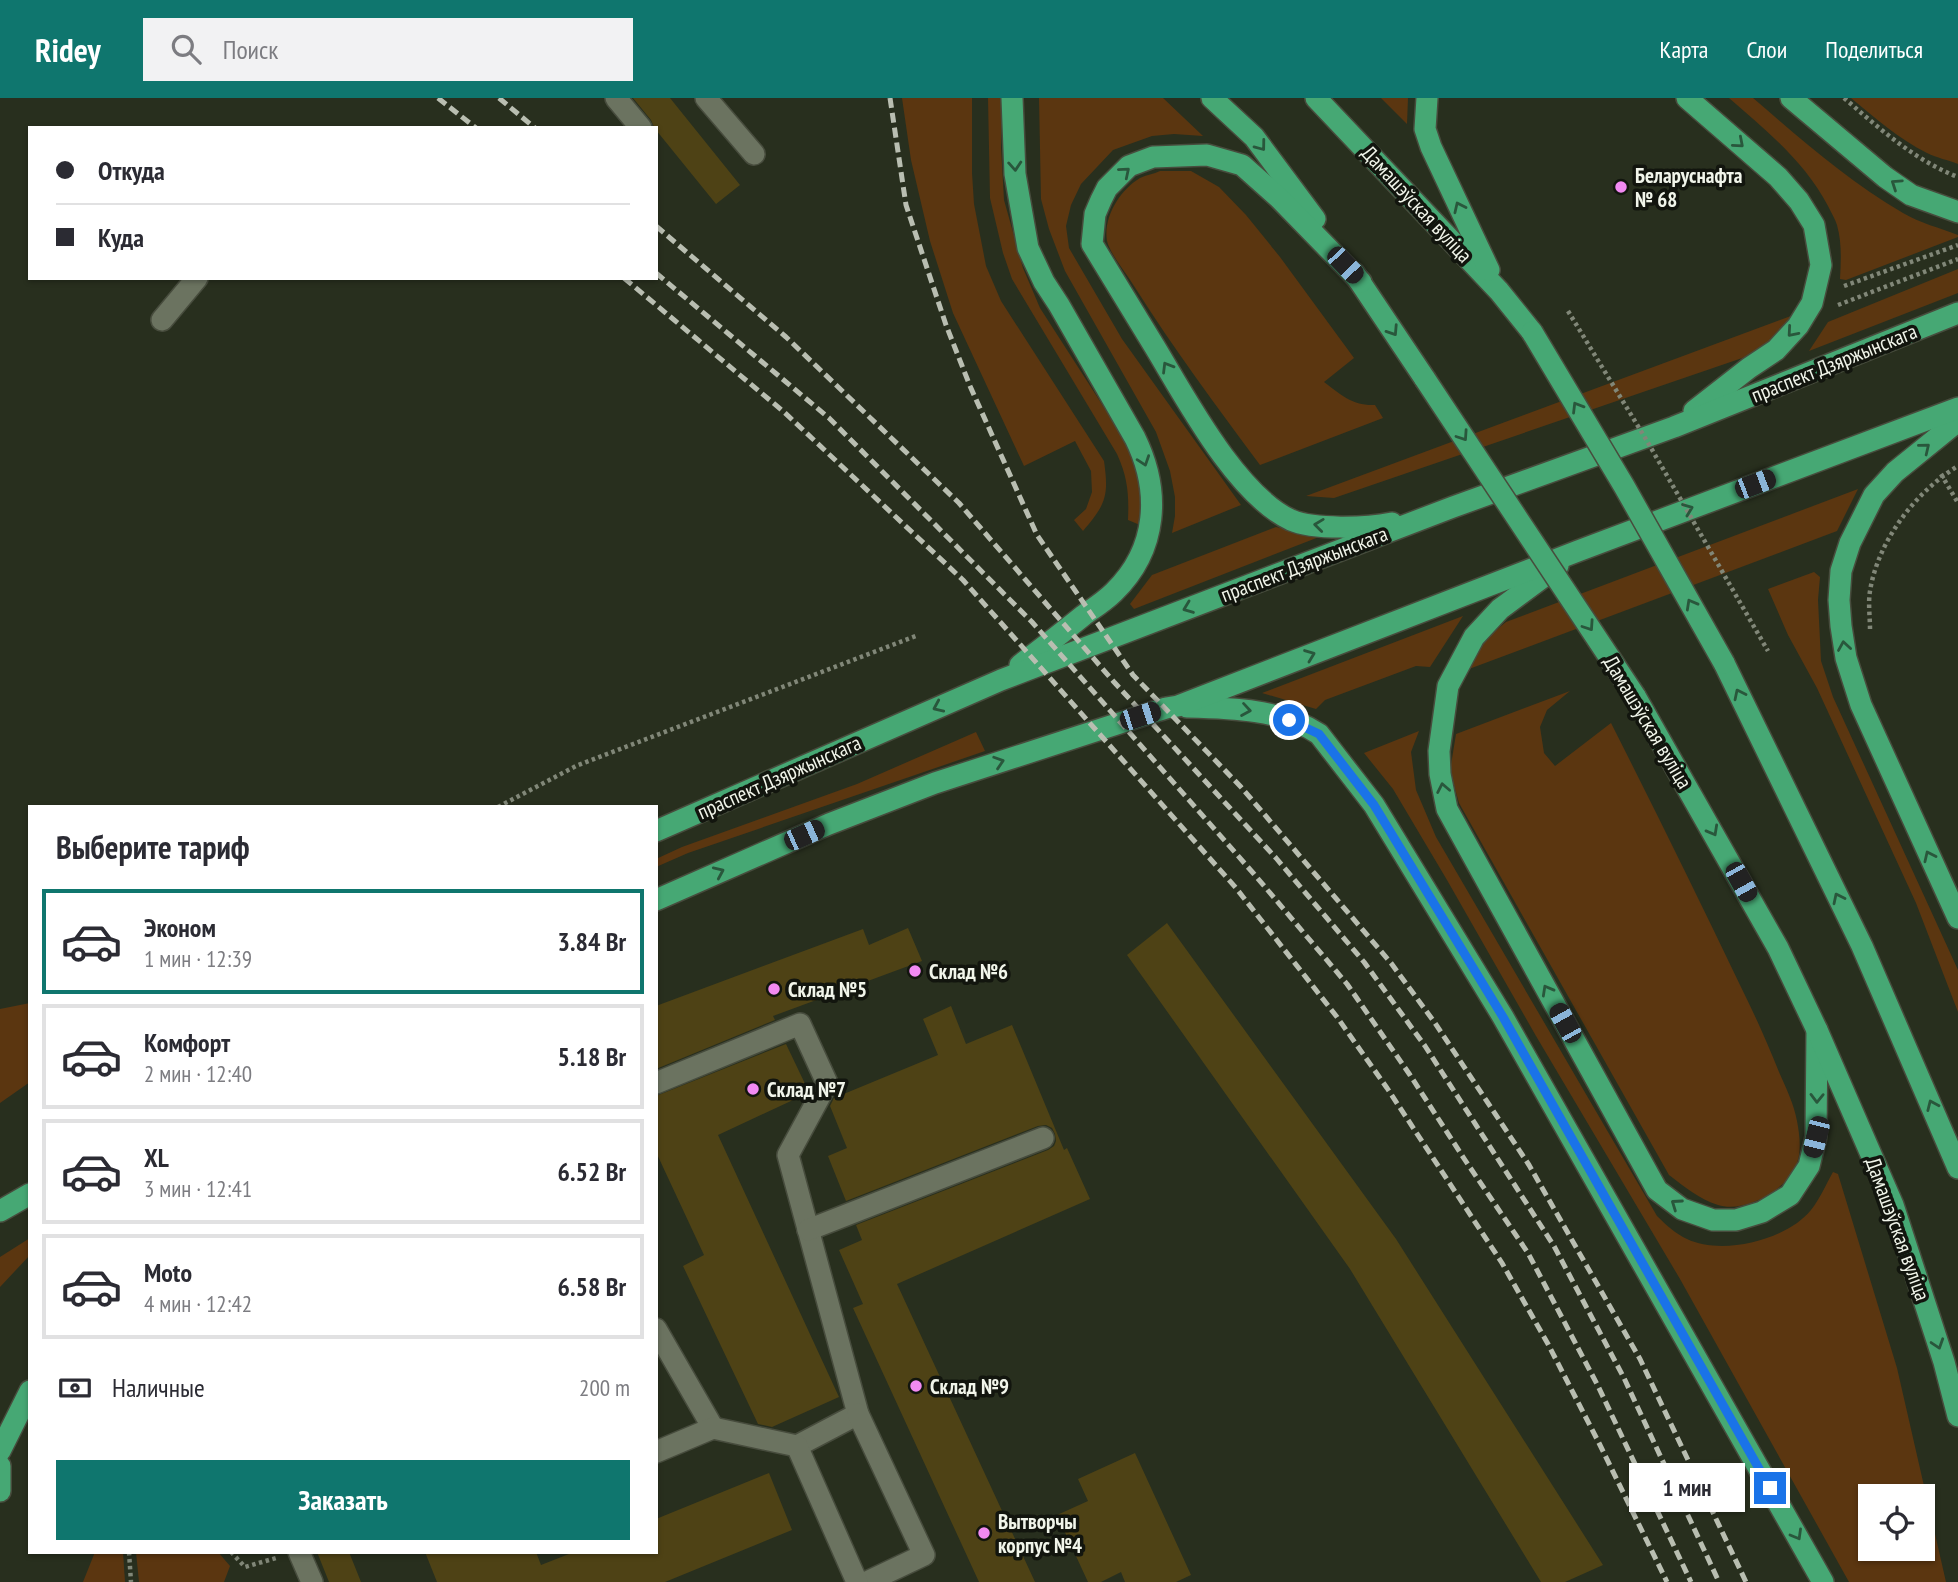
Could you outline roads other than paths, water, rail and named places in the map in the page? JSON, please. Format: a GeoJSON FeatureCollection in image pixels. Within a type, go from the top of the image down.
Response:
{"type":"FeatureCollection","features":[{"type":"Feature","properties":{"kind":"main road"},"geometry":{"type":"LineString","coordinates":[[1001,680],[1113,593],[1128,576],[1148,538],[1152,495],[1144,458],[1135,438],[1044,282],[1028,248],[1015,174],[1012,98]]}},
{"type":"Feature","properties":{"kind":"main road","name":"Дамашэўская вуліца"},"geometry":{"type":"LineString","coordinates":[[1212,98],[1254,137],[1361,282],[1636,696],[1778,948],[1817,1030],[1894,1205],[1944,1362],[1958,1416]]}},
{"type":"Feature","properties":{"kind":"main road","name":"Дамашэўская вуліца"},"geometry":{"type":"LineString","coordinates":[[1317,98],[1499,291],[1532,332],[1624,486],[1724,663],[1862,946],[1958,1168]]}},
{"type":"Feature","properties":{"kind":"main road"},"geometry":{"type":"LineString","coordinates":[[1427,98],[1425,129],[1431,148],[1499,291]]}},
{"type":"Feature","properties":{"kind":"main road"},"geometry":{"type":"LineString","coordinates":[[1674,427],[1776,350],[1798,326],[1812,303],[1821,265],[1814,225],[1799,201],[1778,177],[1687,98]]}},
{"type":"Feature","properties":{"kind":"main road"},"geometry":{"type":"LineString","coordinates":[[1791,98],[1885,177],[1911,195],[1958,212]]}},
{"type":"Feature","properties":{"kind":"main road"},"geometry":{"type":"LineString","coordinates":[[1361,282],[1279,198],[1242,165],[1207,156],[1153,157],[1129,166],[1107,188],[1095,214],[1092,243],[1203,428],[1236,472],[1273,509],[1293,521],[1319,526],[1348,527],[1385,524],[1435,514]]}},
{"type":"Feature","properties":{"kind":"main road","name":"праспект Дзяржынскага"},"geometry":{"type":"LineString","coordinates":[[658,830],[1001,680],[1435,514],[1674,427],[1958,313]]}},
{"type":"Feature","properties":{"kind":"main road"},"geometry":{"type":"LineString","coordinates":[[658,899],[829,824],[934,783],[1178,706],[1958,408]]}},
{"type":"Feature","properties":{"kind":"main road"},"geometry":{"type":"LineString","coordinates":[[1958,421],[1895,472],[1874,495],[1850,543],[1842,571],[1839,600],[1840,626],[1846,658],[1861,705],[1958,918]]}},
{"type":"Feature","properties":{"kind":"main road"},"geometry":{"type":"LineString","coordinates":[[1578,551],[1500,609],[1474,637],[1452,677],[1448,686],[1439,751],[1440,774],[1447,809],[1657,1190],[1682,1209],[1713,1220],[1736,1220],[1762,1212],[1790,1195],[1809,1166],[1816,1137],[1817,1030]]}},
{"type":"Feature","properties":{"kind":"main road"},"geometry":{"type":"LineString","coordinates":[[1178,706],[1247,709],[1314,730],[1374,805],[1503,1017],[1823,1582]]}},
{"type":"Feature","properties":{"kind":"main road"},"geometry":{"type":"LineString","coordinates":[[0,1212],[28,1195]]}},
{"type":"Feature","properties":{"kind":"main road"},"geometry":{"type":"LineString","coordinates":[[0,1451],[28,1395]]}},
{"type":"Feature","properties":{"kind":"main road"},"geometry":{"type":"LineString","coordinates":[[0,1466],[0,1491]]}},
{"type":"Feature","properties":{"kind":"street"},"geometry":{"type":"LineString","coordinates":[[617,98],[639,126]]}},
{"type":"Feature","properties":{"kind":"street"},"geometry":{"type":"LineString","coordinates":[[706,98],[754,154]]}},
{"type":"Feature","properties":{"kind":"street"},"geometry":{"type":"LineString","coordinates":[[162,320],[195,280]]}},
{"type":"Feature","properties":{"kind":"street"},"geometry":{"type":"LineString","coordinates":[[658,1082],[800,1024],[827,1083],[788,1155],[859,1414],[924,1555],[867,1582]]}},
{"type":"Feature","properties":{"kind":"street"},"geometry":{"type":"LineString","coordinates":[[808,1230],[1043,1138]]}},
{"type":"Feature","properties":{"kind":"street"},"geometry":{"type":"LineString","coordinates":[[658,1332],[713,1428]]}},
{"type":"Feature","properties":{"kind":"street"},"geometry":{"type":"LineString","coordinates":[[658,1451],[713,1428],[797,1446],[859,1414]]}},
{"type":"Feature","properties":{"kind":"street"},"geometry":{"type":"LineString","coordinates":[[797,1446],[857,1582]]}},
{"type":"Feature","properties":{"kind":"street"},"geometry":{"type":"LineString","coordinates":[[300,1554],[312,1582]]}},
{"type":"Feature","properties":{"kind":"railway"},"geometry":{"type":"LineString","coordinates":[[438,98],[473,126]]}},
{"type":"Feature","properties":{"kind":"railway"},"geometry":{"type":"LineString","coordinates":[[499,98],[533,126]]}},
{"type":"Feature","properties":{"kind":"railway"},"geometry":{"type":"LineString","coordinates":[[890,98],[906,205],[946,325],[970,386],[1037,535],[1133,675],[1241,787],[1391,963],[1435,1023],[1529,1165],[1640,1359],[1746,1582]]}},
{"type":"Feature","properties":{"kind":"railway"},"geometry":{"type":"LineString","coordinates":[[658,228],[786,337],[959,503],[1114,682],[1276,858],[1364,962],[1425,1046],[1554,1246],[1624,1378],[1719,1582]]}},
{"type":"Feature","properties":{"kind":"railway"},"geometry":{"type":"LineString","coordinates":[[658,275],[829,418],[1032,622],[1347,984],[1528,1253],[1598,1386],[1691,1582]]}},
{"type":"Feature","properties":{"kind":"railway"},"geometry":{"type":"LineString","coordinates":[[626,280],[784,412],[963,580],[1236,888],[1337,1017],[1502,1263],[1548,1344],[1667,1582]]}},
{"type":"Feature","properties":{"kind":"place","name":"Беларуснафта № 68"},"geometry":{"type":"Point","coordinates":[1621,187]}},
{"type":"Feature","properties":{"kind":"place","name":"Склад №6"},"geometry":{"type":"Point","coordinates":[915,971]}},
{"type":"Feature","properties":{"kind":"place","name":"Склад №5"},"geometry":{"type":"Point","coordinates":[774,989]}},
{"type":"Feature","properties":{"kind":"place","name":"Склад №7"},"geometry":{"type":"Point","coordinates":[753,1089]}},
{"type":"Feature","properties":{"kind":"place","name":"Склад №9"},"geometry":{"type":"Point","coordinates":[916,1386]}},
{"type":"Feature","properties":{"kind":"place","name":"Вытворчы корпус №4"},"geometry":{"type":"Point","coordinates":[984,1533]}}]}
